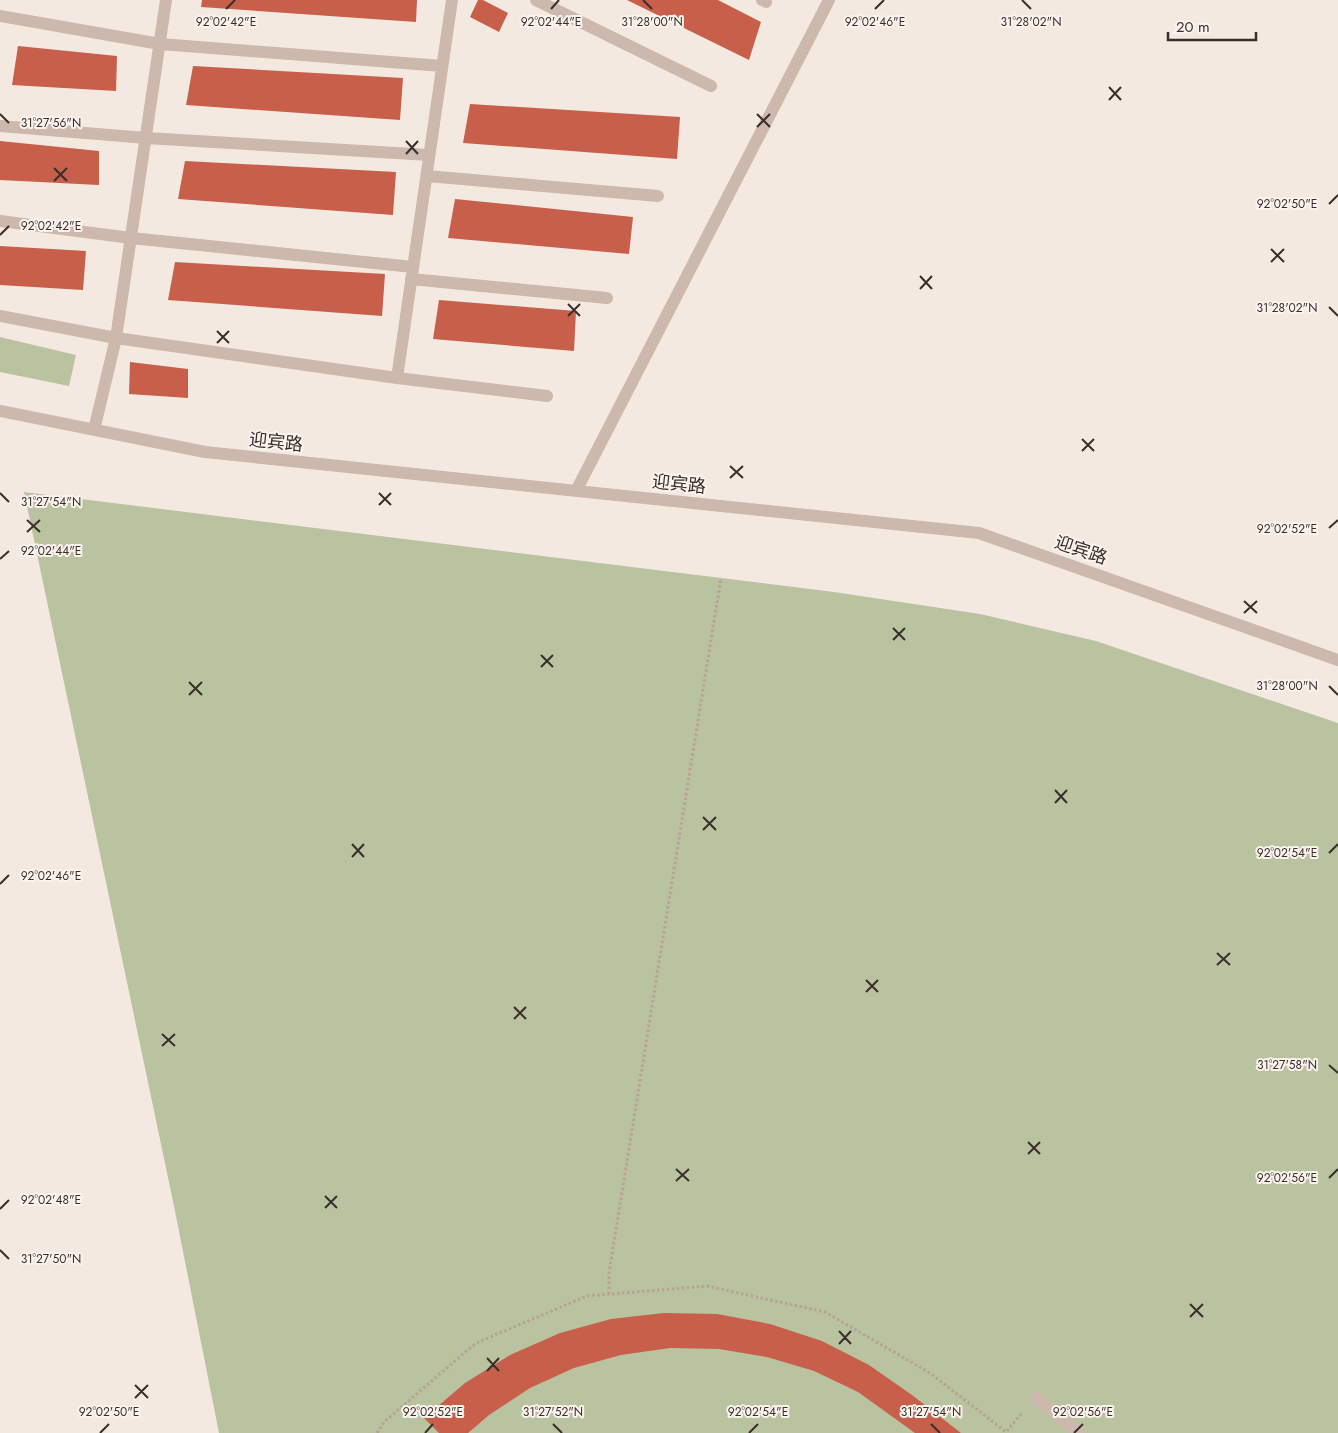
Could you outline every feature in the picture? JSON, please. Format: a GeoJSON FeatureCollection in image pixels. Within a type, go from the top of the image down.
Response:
{"type":"FeatureCollection","features":[{"type":"Feature","properties":{"kind":"street"},"geometry":{"type":"LineString","coordinates":[[94,430],[116,338],[166,0]]}},
{"type":"Feature","properties":{"kind":"street"},"geometry":{"type":"LineString","coordinates":[[397,378],[452,0]]}},
{"type":"Feature","properties":{"kind":"street"},"geometry":{"type":"LineString","coordinates":[[536,0],[711,86]]}},
{"type":"Feature","properties":{"kind":"street"},"geometry":{"type":"LineString","coordinates":[[576,491],[829,0]]}},
{"type":"Feature","properties":{"kind":"street"},"geometry":{"type":"LineString","coordinates":[[0,16],[160,44],[442,66]]}},
{"type":"Feature","properties":{"kind":"street"},"geometry":{"type":"LineString","coordinates":[[0,126],[146,138],[430,155]]}},
{"type":"Feature","properties":{"kind":"street"},"geometry":{"type":"LineString","coordinates":[[427,176],[658,196]]}},
{"type":"Feature","properties":{"kind":"street"},"geometry":{"type":"LineString","coordinates":[[0,221],[606,298]]}},
{"type":"Feature","properties":{"kind":"street"},"geometry":{"type":"LineString","coordinates":[[0,316],[116,338],[397,378],[547,396]]}},
{"type":"Feature","properties":{"kind":"street","name":"迎宾路"},"geometry":{"type":"LineString","coordinates":[[0,411],[205,452],[979,533],[1338,660]]}},
{"type":"Feature","properties":{"kind":"street"},"geometry":{"type":"LineString","coordinates":[[1036,1398],[1080,1433]]}},
{"type":"Feature","properties":{"kind":"path"},"geometry":{"type":"LineString","coordinates":[[609,1294],[609,1273],[721,578]]}},
{"type":"Feature","properties":{"kind":"path"},"geometry":{"type":"LineString","coordinates":[[377,1433],[384,1422],[476,1343],[587,1296],[707,1286],[825,1312],[930,1373],[1006,1432]]}},
{"type":"Feature","properties":{"kind":"green space"},"geometry":{"type":"Polygon","coordinates":[[[0,337],[76,355],[69,386],[0,372],[0,337]]]}},
{"type":"Feature","properties":{"kind":"green space"},"geometry":{"type":"Polygon","coordinates":[[[24,492],[834,592],[980,614],[1096,641],[1338,723],[1338,1433],[219,1433],[174,1206],[24,492]]]}},
{"type":"Feature","properties":{"kind":"building"},"geometry":{"type":"Polygon","coordinates":[[[202,0],[417,0],[416,22],[201,7],[202,0]]]}},
{"type":"Feature","properties":{"kind":"building"},"geometry":{"type":"Polygon","coordinates":[[[478,0],[483,0],[508,13],[499,32],[470,17],[478,0]]]}},
{"type":"Feature","properties":{"kind":"building"},"geometry":{"type":"Polygon","coordinates":[[[627,0],[718,0],[761,22],[749,60],[627,0]]]}},
{"type":"Feature","properties":{"kind":"building"},"geometry":{"type":"Polygon","coordinates":[[[18,46],[117,56],[116,91],[12,85],[18,46]]]}},
{"type":"Feature","properties":{"kind":"building"},"geometry":{"type":"Polygon","coordinates":[[[193,66],[403,78],[400,120],[186,105],[193,66]]]}},
{"type":"Feature","properties":{"kind":"building"},"geometry":{"type":"Polygon","coordinates":[[[470,104],[680,117],[677,159],[463,143],[470,104]]]}},
{"type":"Feature","properties":{"kind":"building"},"geometry":{"type":"Polygon","coordinates":[[[0,141],[99,151],[99,185],[0,180],[0,141]]]}},
{"type":"Feature","properties":{"kind":"building"},"geometry":{"type":"Polygon","coordinates":[[[185,161],[396,172],[393,215],[178,199],[185,161]]]}},
{"type":"Feature","properties":{"kind":"building"},"geometry":{"type":"Polygon","coordinates":[[[455,199],[633,217],[629,254],[448,238],[455,199]]]}},
{"type":"Feature","properties":{"kind":"building"},"geometry":{"type":"Polygon","coordinates":[[[0,246],[86,251],[83,290],[0,285],[0,246]]]}},
{"type":"Feature","properties":{"kind":"building"},"geometry":{"type":"Polygon","coordinates":[[[175,262],[385,274],[382,316],[168,300],[175,262]]]}},
{"type":"Feature","properties":{"kind":"building"},"geometry":{"type":"Polygon","coordinates":[[[439,300],[576,311],[574,351],[433,339],[439,300]]]}},
{"type":"Feature","properties":{"kind":"building"},"geometry":{"type":"Polygon","coordinates":[[[130,362],[188,369],[188,398],[129,394],[130,362]]]}},
{"type":"Feature","properties":{"kind":"building"},"geometry":{"type":"Polygon","coordinates":[[[664,1313],[717,1314],[770,1324],[822,1341],[869,1365],[961,1433],[915,1433],[858,1392],[814,1371],[767,1357],[719,1349],[670,1348],[621,1355],[574,1368],[530,1388],[489,1415],[468,1433],[439,1433],[424,1418],[465,1383],[510,1355],[560,1333],[611,1319],[664,1313]]]}}]}
